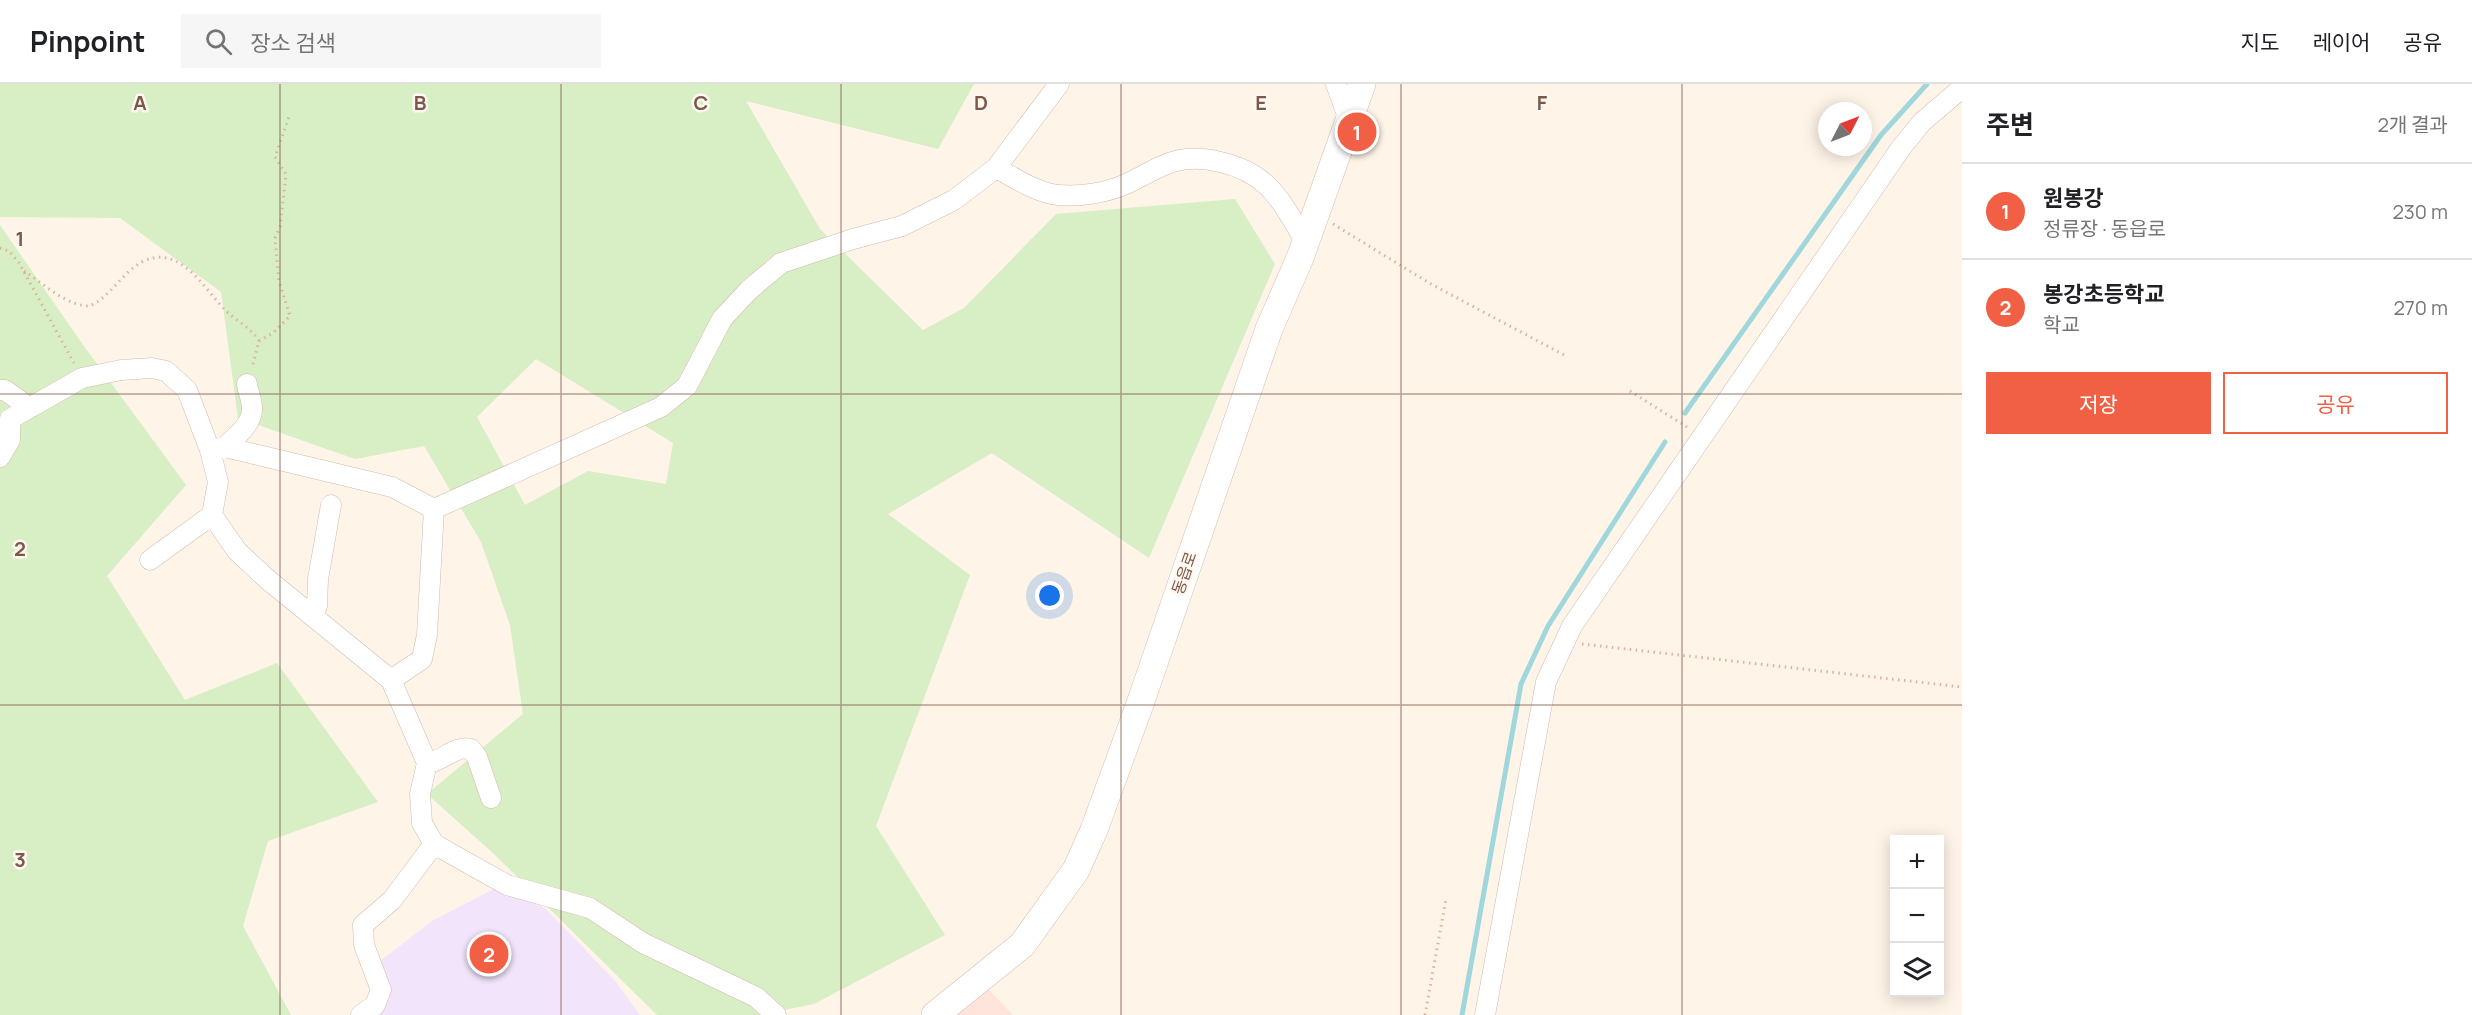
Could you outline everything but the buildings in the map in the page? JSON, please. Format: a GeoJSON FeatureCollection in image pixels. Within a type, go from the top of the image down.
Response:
{"type":"FeatureCollection","features":[{"type":"Feature","properties":{"kind":"main road","name":"동읍로"},"geometry":{"type":"LineString","coordinates":[[935,1015],[1022,945],[1076,870],[1094,830],[1140,704],[1269,329],[1306,242],[1362,84]]}},
{"type":"Feature","properties":{"kind":"street"},"geometry":{"type":"LineString","coordinates":[[434,509],[662,407],[687,386],[722,319],[749,290],[781,263],[853,239],[902,226],[954,200],[996,168],[1059,84]]}},
{"type":"Feature","properties":{"kind":"street"},"geometry":{"type":"LineString","coordinates":[[1336,84],[1349,120]]}},
{"type":"Feature","properties":{"kind":"street"},"geometry":{"type":"LineString","coordinates":[[1485,1015],[1546,682],[1566,638],[1901,148],[1922,122],[1962,87]]}},
{"type":"Feature","properties":{"kind":"street"},"geometry":{"type":"LineString","coordinates":[[996,168],[1029,186],[1057,195],[1094,193],[1115,188],[1164,165],[1199,157],[1233,165],[1257,175],[1278,196],[1306,242]]}},
{"type":"Feature","properties":{"kind":"street"},"geometry":{"type":"LineString","coordinates":[[0,456],[10,440],[10,418],[82,378],[121,370],[152,368],[166,371],[187,390],[217,448],[218,482],[212,515],[150,560]]}},
{"type":"Feature","properties":{"kind":"street"},"geometry":{"type":"LineString","coordinates":[[217,448],[242,430],[251,415],[252,407],[247,384]]}},
{"type":"Feature","properties":{"kind":"street"},"geometry":{"type":"LineString","coordinates":[[0,390],[5,390],[30,408]]}},
{"type":"Feature","properties":{"kind":"street"},"geometry":{"type":"LineString","coordinates":[[217,448],[392,487],[434,509]]}},
{"type":"Feature","properties":{"kind":"street"},"geometry":{"type":"LineString","coordinates":[[313,616],[317,606],[318,579],[331,505]]}},
{"type":"Feature","properties":{"kind":"street"},"geometry":{"type":"LineString","coordinates":[[392,680],[423,659],[427,635],[434,509]]}},
{"type":"Feature","properties":{"kind":"street"},"geometry":{"type":"LineString","coordinates":[[212,515],[237,551],[267,579],[392,680],[427,763],[420,794],[422,823],[434,844],[507,885],[590,908],[643,943],[756,997],[776,1015]]}},
{"type":"Feature","properties":{"kind":"street"},"geometry":{"type":"LineString","coordinates":[[427,763],[436,762],[460,748],[471,748],[477,757],[491,798]]}},
{"type":"Feature","properties":{"kind":"street"},"geometry":{"type":"LineString","coordinates":[[361,1015],[375,1005],[381,990],[364,945],[363,925],[392,900],[434,844]]}},
{"type":"Feature","properties":{"kind":"path"},"geometry":{"type":"LineString","coordinates":[[247,384],[259,341],[273,333],[290,316],[279,281],[275,238],[280,227],[286,174],[275,157],[290,114]]}},
{"type":"Feature","properties":{"kind":"path"},"geometry":{"type":"LineString","coordinates":[[1317,213],[1431,284],[1566,356]]}},
{"type":"Feature","properties":{"kind":"path"},"geometry":{"type":"LineString","coordinates":[[0,248],[9,251],[24,272],[82,378]]}},
{"type":"Feature","properties":{"kind":"path"},"geometry":{"type":"LineString","coordinates":[[24,272],[64,298],[90,306],[138,264],[164,256],[189,270],[214,300],[255,334],[259,341]]}},
{"type":"Feature","properties":{"kind":"path"},"geometry":{"type":"LineString","coordinates":[[1630,391],[1702,437]]}},
{"type":"Feature","properties":{"kind":"path"},"geometry":{"type":"LineString","coordinates":[[1566,638],[1582,644],[1962,687]]}},
{"type":"Feature","properties":{"kind":"path"},"geometry":{"type":"LineString","coordinates":[[1425,1015],[1446,900]]}},
{"type":"Feature","properties":{"kind":"shaded area"},"geometry":{"type":"Polygon","coordinates":[[[501,887],[546,909],[616,982],[640,1015],[370,1015],[390,999],[375,965],[432,921],[501,887]]]}},
{"type":"Feature","properties":{"kind":"shaded area"},"geometry":{"type":"Polygon","coordinates":[[[981,982],[1013,1015],[944,1015],[981,982]]]}},
{"type":"Feature","properties":{"kind":"green space"},"geometry":{"type":"Polygon","coordinates":[[[0,84],[974,84],[938,149],[746,101],[820,229],[923,330],[964,308],[1056,214],[1235,199],[1275,264],[1149,558],[992,453],[888,514],[970,575],[876,826],[945,935],[814,1004],[760,1015],[657,1015],[494,854],[427,794],[523,714],[510,625],[481,542],[424,446],[355,459],[238,418],[221,292],[120,218],[0,217],[0,84]],[[536,359],[477,417],[525,505],[588,471],[666,484],[673,443],[536,359]]]}},
{"type":"Feature","properties":{"kind":"green space"},"geometry":{"type":"Polygon","coordinates":[[[0,225],[81,342],[186,485],[107,576],[185,700],[277,663],[378,802],[268,841],[243,926],[291,1015],[0,1015],[0,225]]]}},
{"type":"Feature","properties":{"kind":"waterway"},"geometry":{"type":"LineString","coordinates":[[1685,413],[1881,135],[1927,84]]}},
{"type":"Feature","properties":{"kind":"waterway"},"geometry":{"type":"LineString","coordinates":[[1462,1015],[1521,684],[1548,626],[1665,442]]}},
{"type":"Feature","properties":{"kind":"place","name":"원봉강"},"geometry":{"type":"Point","coordinates":[1357,132]}},
{"type":"Feature","properties":{"kind":"place","name":"봉강초등학교"},"geometry":{"type":"Point","coordinates":[489,954]}}]}
